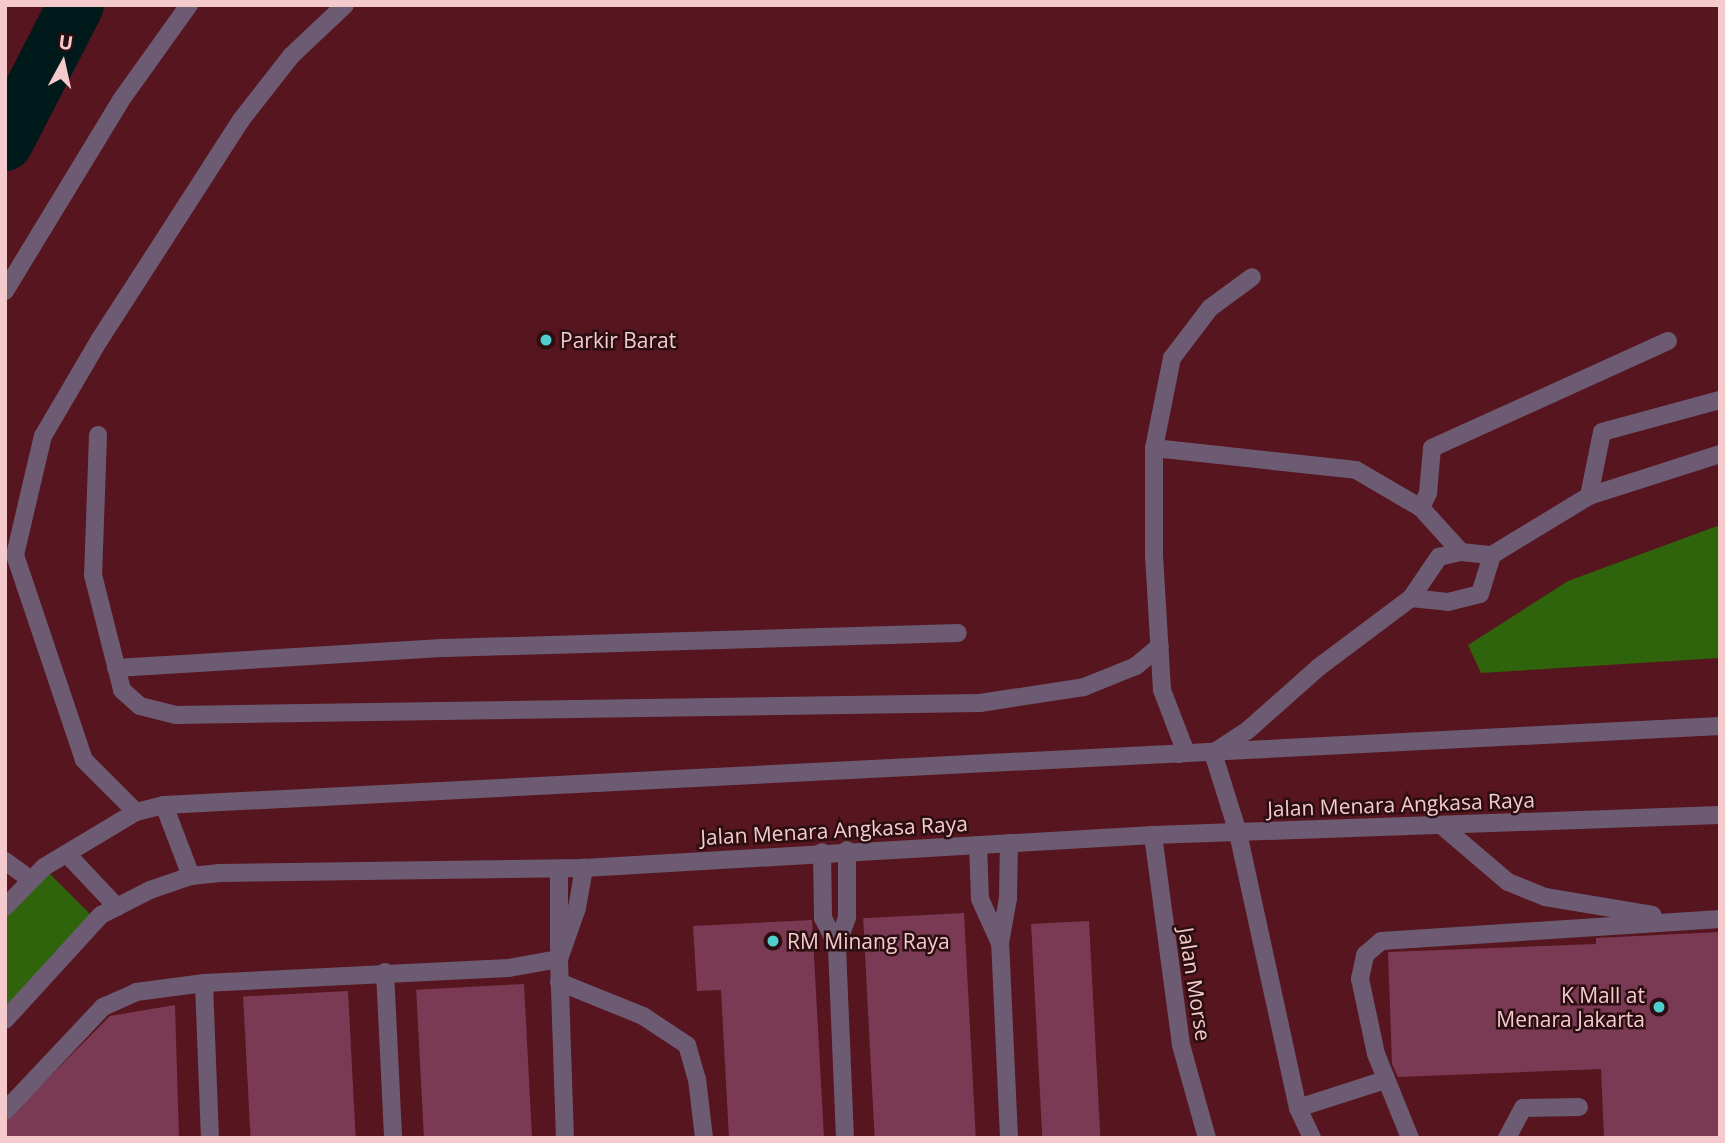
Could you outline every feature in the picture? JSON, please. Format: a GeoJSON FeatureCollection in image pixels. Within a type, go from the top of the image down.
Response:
{"type":"FeatureCollection","features":[{"type":"Feature","properties":{"kind":"street"},"geometry":{"type":"LineString","coordinates":[[5,291],[121,100],[189,5]]}},
{"type":"Feature","properties":{"kind":"street"},"geometry":{"type":"LineString","coordinates":[[136,812],[84,760],[15,555],[43,436],[100,339],[241,120],[291,56],[345,5]]}},
{"type":"Feature","properties":{"kind":"street"},"geometry":{"type":"LineString","coordinates":[[1179,754],[1183,745],[1162,690],[1154,448],[1172,358],[1210,308],[1252,277]]}},
{"type":"Feature","properties":{"kind":"street"},"geometry":{"type":"LineString","coordinates":[[1421,508],[1428,493],[1432,448],[1668,341]]}},
{"type":"Feature","properties":{"kind":"street"},"geometry":{"type":"LineString","coordinates":[[1589,496],[1602,432],[1720,400]]}},
{"type":"Feature","properties":{"kind":"street"},"geometry":{"type":"LineString","coordinates":[[98,435],[93,575],[122,690],[140,706],[176,715],[980,703],[1084,687],[1136,666],[1160,646]]}},
{"type":"Feature","properties":{"kind":"street"},"geometry":{"type":"LineString","coordinates":[[1154,448],[1356,470],[1421,508],[1461,552]]}},
{"type":"Feature","properties":{"kind":"street"},"geometry":{"type":"LineString","coordinates":[[1213,753],[1248,730],[1320,667],[1411,598],[1439,557],[1461,552],[1492,555],[1589,496],[1720,454]]}},
{"type":"Feature","properties":{"kind":"street"},"geometry":{"type":"LineString","coordinates":[[1411,598],[1448,602],[1480,594],[1492,555]]}},
{"type":"Feature","properties":{"kind":"street"},"geometry":{"type":"LineString","coordinates":[[116,668],[445,648],[958,633]]}},
{"type":"Feature","properties":{"kind":"street"},"geometry":{"type":"LineString","coordinates":[[5,907],[31,880],[67,854],[136,812],[164,805],[1720,726]]}},
{"type":"Feature","properties":{"kind":"street"},"geometry":{"type":"LineString","coordinates":[[1213,753],[1237,833],[1298,1108],[1312,1138]]}},
{"type":"Feature","properties":{"kind":"street"},"geometry":{"type":"LineString","coordinates":[[164,805],[191,876]]}},
{"type":"Feature","properties":{"kind":"street","name":"Jalan Menara Angkasa Raya"},"geometry":{"type":"LineString","coordinates":[[5,1020],[101,915],[191,876],[559,869],[847,850],[1153,835],[1720,815]]}},
{"type":"Feature","properties":{"kind":"street"},"geometry":{"type":"LineString","coordinates":[[1441,825],[1508,882],[1545,897],[1601,909],[1711,920]]}},
{"type":"Feature","properties":{"kind":"street","name":"Jalan Morse"},"geometry":{"type":"LineString","coordinates":[[1153,835],[1181,1045],[1207,1138]]}},
{"type":"Feature","properties":{"kind":"street"},"geometry":{"type":"LineString","coordinates":[[1009,843],[1008,898],[1000,943],[1009,1138]]}},
{"type":"Feature","properties":{"kind":"street"},"geometry":{"type":"LineString","coordinates":[[978,845],[980,899],[1000,943]]}},
{"type":"Feature","properties":{"kind":"street"},"geometry":{"type":"LineString","coordinates":[[845,1138],[837,945],[848,904],[847,850]]}},
{"type":"Feature","properties":{"kind":"street"},"geometry":{"type":"LineString","coordinates":[[822,852],[823,918],[837,945]]}},
{"type":"Feature","properties":{"kind":"street"},"geometry":{"type":"LineString","coordinates":[[67,854],[117,907]]}},
{"type":"Feature","properties":{"kind":"street"},"geometry":{"type":"LineString","coordinates":[[5,861],[31,880]]}},
{"type":"Feature","properties":{"kind":"street"},"geometry":{"type":"LineString","coordinates":[[559,959],[577,908],[584,868]]}},
{"type":"Feature","properties":{"kind":"street"},"geometry":{"type":"LineString","coordinates":[[559,869],[559,982],[565,1138]]}},
{"type":"Feature","properties":{"kind":"street"},"geometry":{"type":"LineString","coordinates":[[1410,1138],[1385,1080],[1360,979],[1365,955],[1381,941],[1711,920]]}},
{"type":"Feature","properties":{"kind":"street"},"geometry":{"type":"LineString","coordinates":[[5,1111],[103,1007],[136,992],[204,983],[384,972],[509,968],[559,959]]}},
{"type":"Feature","properties":{"kind":"street"},"geometry":{"type":"LineString","coordinates":[[384,972],[393,1138]]}},
{"type":"Feature","properties":{"kind":"street"},"geometry":{"type":"LineString","coordinates":[[559,982],[643,1016],[687,1045],[697,1079],[704,1138]]}},
{"type":"Feature","properties":{"kind":"street"},"geometry":{"type":"LineString","coordinates":[[204,983],[210,1138]]}},
{"type":"Feature","properties":{"kind":"street"},"geometry":{"type":"LineString","coordinates":[[1298,1108],[1385,1080]]}},
{"type":"Feature","properties":{"kind":"street"},"geometry":{"type":"LineString","coordinates":[[1507,1138],[1523,1108],[1578,1107]]}},
{"type":"Feature","properties":{"kind":"green space"},"geometry":{"type":"Polygon","coordinates":[[[1720,525],[1720,658],[1481,673],[1468,645],[1568,581],[1720,525]]]}},
{"type":"Feature","properties":{"kind":"green space"},"geometry":{"type":"Polygon","coordinates":[[[47,871],[94,918],[5,1015],[5,911],[47,871]]]}},
{"type":"Feature","properties":{"kind":"building"},"geometry":{"type":"Polygon","coordinates":[[[964,913],[976,1138],[875,1138],[863,918],[964,913]]]}},
{"type":"Feature","properties":{"kind":"building"},"geometry":{"type":"Polygon","coordinates":[[[812,920],[824,1138],[729,1138],[721,990],[697,991],[693,926],[812,920]]]}},
{"type":"Feature","properties":{"kind":"building"},"geometry":{"type":"Polygon","coordinates":[[[1089,921],[1100,1138],[1042,1138],[1031,924],[1089,921]]]}},
{"type":"Feature","properties":{"kind":"building"},"geometry":{"type":"Polygon","coordinates":[[[1720,932],[1720,1138],[1604,1138],[1601,1069],[1398,1077],[1392,1064],[1388,952],[1596,944],[1596,938],[1720,932]]]}},
{"type":"Feature","properties":{"kind":"building"},"geometry":{"type":"Polygon","coordinates":[[[524,984],[532,1138],[424,1138],[416,990],[524,984]]]}},
{"type":"Feature","properties":{"kind":"building"},"geometry":{"type":"Polygon","coordinates":[[[348,991],[356,1138],[251,1138],[243,996],[348,991]]]}},
{"type":"Feature","properties":{"kind":"building"},"geometry":{"type":"Polygon","coordinates":[[[175,1005],[179,1138],[5,1138],[5,1122],[110,1016],[175,1005]]]}},
{"type":"Feature","properties":{"kind":"waterway"},"geometry":{"type":"LineString","coordinates":[[5,143],[76,5]]}},
{"type":"Feature","properties":{"kind":"place","name":"Parkir Barat"},"geometry":{"type":"Point","coordinates":[546,340]}},
{"type":"Feature","properties":{"kind":"place","name":"RM Minang Raya"},"geometry":{"type":"Point","coordinates":[773,941]}},
{"type":"Feature","properties":{"kind":"place","name":"K Mall at Menara Jakarta"},"geometry":{"type":"Point","coordinates":[1659,1007]}}]}
